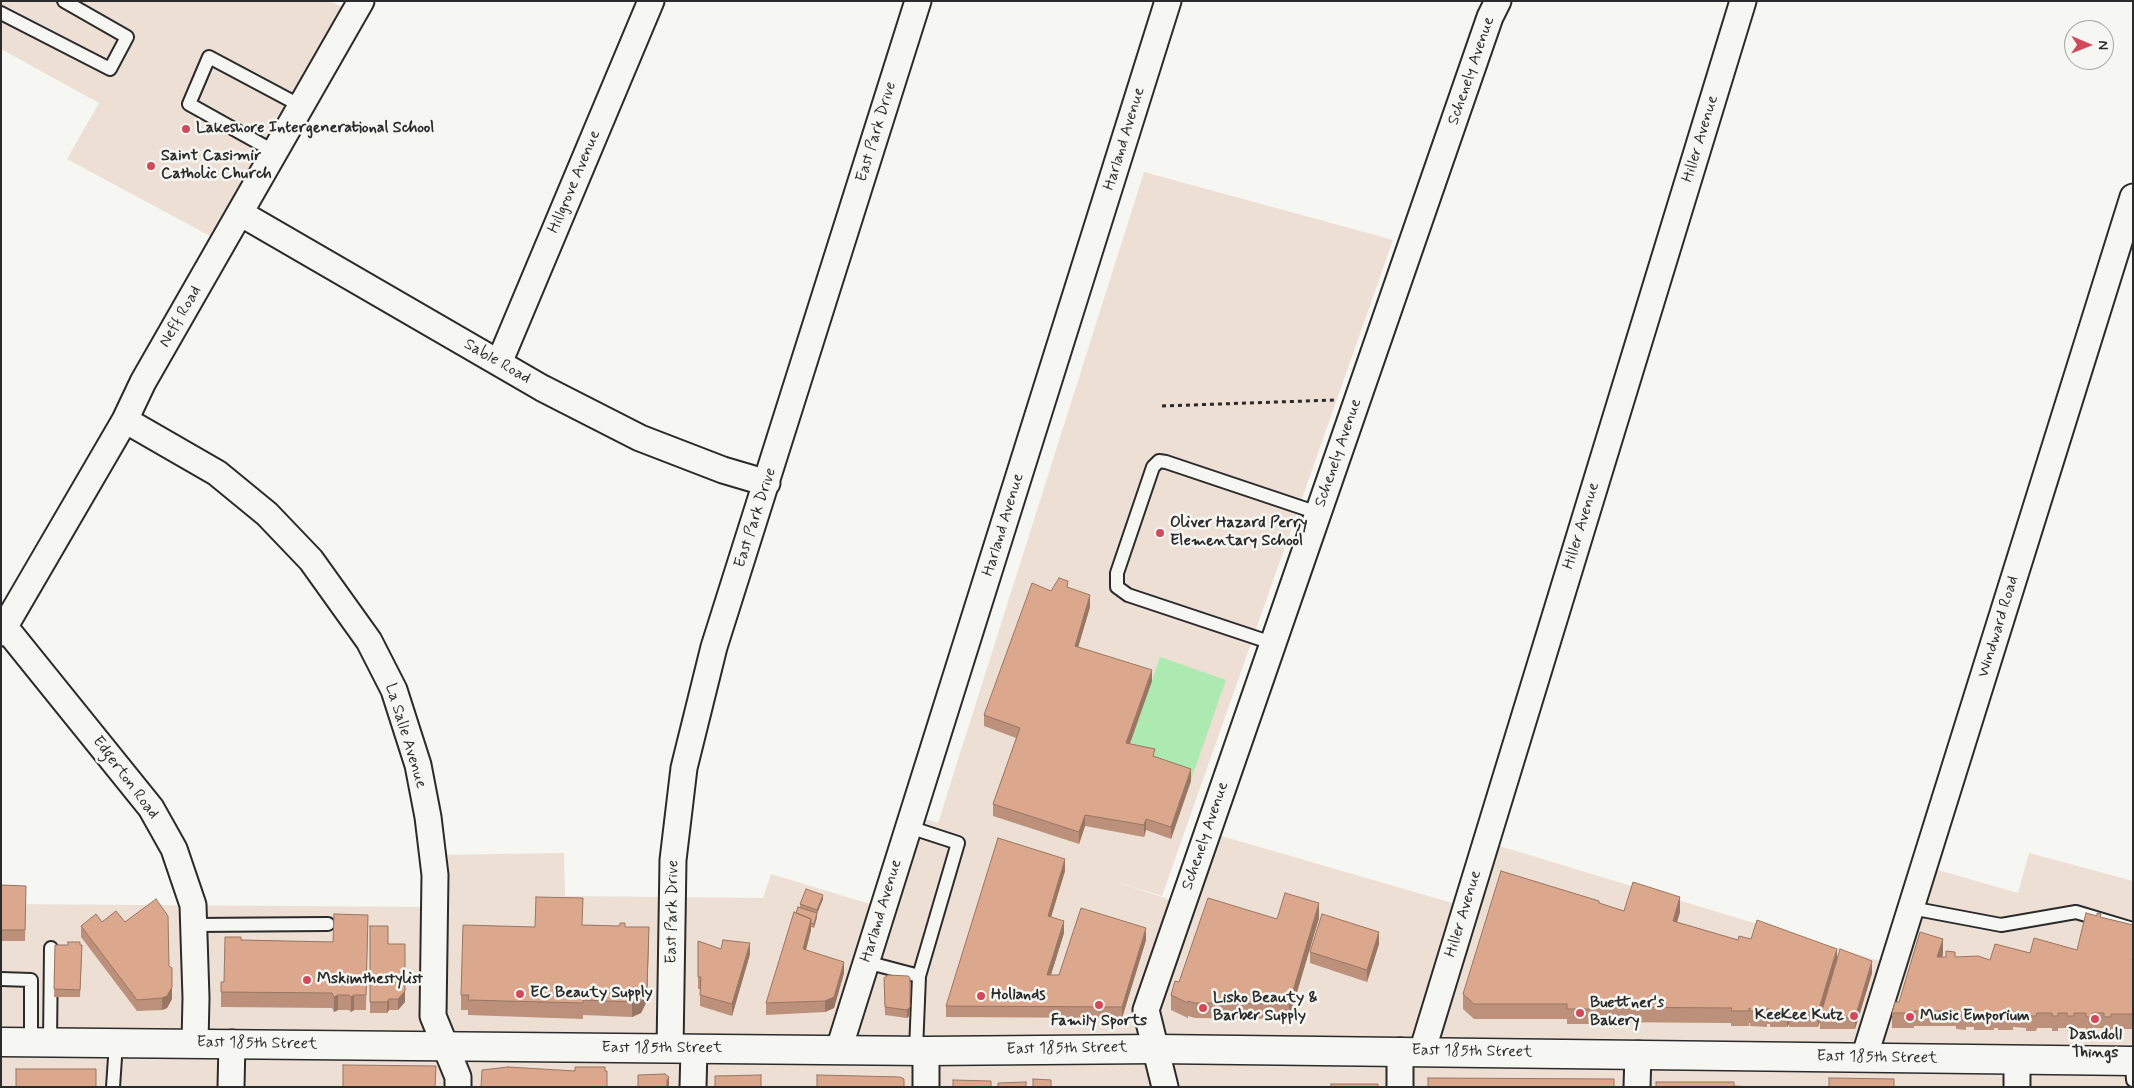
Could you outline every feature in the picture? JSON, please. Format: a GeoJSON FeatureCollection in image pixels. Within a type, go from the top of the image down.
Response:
{"type":"FeatureCollection","features":[{"type":"Feature","properties":{"kind":"street","name":"Neff Road"},"geometry":{"type":"LineString","coordinates":[[3,630],[125,420],[143,382],[361,1]]}},
{"type":"Feature","properties":{"kind":"street","name":"Hillgrove Avenue"},"geometry":{"type":"LineString","coordinates":[[499,363],[651,1]]}},
{"type":"Feature","properties":{"kind":"street","name":"East Park Drive"},"geometry":{"type":"LineString","coordinates":[[693,1087],[682,1049],[674,860],[684,768],[714,647],[918,1]]}},
{"type":"Feature","properties":{"kind":"street","name":"Harland Avenue"},"geometry":{"type":"LineString","coordinates":[[839,1049],[1168,1]]}},
{"type":"Feature","properties":{"kind":"street","name":"Schenely Avenue"},"geometry":{"type":"LineString","coordinates":[[1165,1087],[1157,1048],[1146,1010],[1490,17],[1498,1]]}},
{"type":"Feature","properties":{"kind":"street","name":"Hiller Avenue"},"geometry":{"type":"LineString","coordinates":[[1400,1087],[1743,1]]}},
{"type":"Feature","properties":{"kind":"street","name":"Windward Road"},"geometry":{"type":"LineString","coordinates":[[1864,1058],[2133,197]]}},
{"type":"Feature","properties":{"kind":"street","name":"Sable Road"},"geometry":{"type":"LineString","coordinates":[[240,213],[542,388],[640,438],[723,470],[767,483]]}},
{"type":"Feature","properties":{"kind":"street","name":"La Salle Avenue"},"geometry":{"type":"LineString","coordinates":[[125,420],[217,474],[267,514],[311,560],[369,641],[394,690],[418,765],[428,816],[435,875],[433,1016],[458,1076],[458,1087]]}},
{"type":"Feature","properties":{"kind":"street","name":"Edgerton Road"},"geometry":{"type":"LineString","coordinates":[[3,630],[151,808],[174,849],[193,905],[196,998],[195,1043]]}},
{"type":"Feature","properties":{"kind":"street","name":"East 185th Street"},"geometry":{"type":"LineString","coordinates":[[1,1042],[921,1051],[1157,1048],[2133,1061]]}},
{"type":"Feature","properties":{"kind":"street"},"geometry":{"type":"LineString","coordinates":[[231,1087],[232,1043]]}},
{"type":"Feature","properties":{"kind":"street"},"geometry":{"type":"LineString","coordinates":[[921,1051],[926,1087]]}},
{"type":"Feature","properties":{"kind":"street"},"geometry":{"type":"LineString","coordinates":[[1637,1087],[1638,1054]]}},
{"type":"Feature","properties":{"kind":"street"},"geometry":{"type":"LineString","coordinates":[[2017,1060],[2017,1087]]}},
{"type":"Feature","properties":{"kind":"lane"},"geometry":{"type":"LineString","coordinates":[[1,13],[110,69],[127,37],[64,1]]}},
{"type":"Feature","properties":{"kind":"lane"},"geometry":{"type":"LineString","coordinates":[[275,152],[188,104],[210,57],[301,106]]}},
{"type":"Feature","properties":{"kind":"lane"},"geometry":{"type":"LineString","coordinates":[[1272,643],[1128,595],[1117,587],[1117,573],[1154,466],[1159,462],[1166,462],[1318,513]]}},
{"type":"Feature","properties":{"kind":"lane"},"geometry":{"type":"LineString","coordinates":[[909,827],[958,844],[919,976],[921,1051]]}},
{"type":"Feature","properties":{"kind":"lane"},"geometry":{"type":"LineString","coordinates":[[1911,908],[2001,925],[2076,912],[2133,929]]}},
{"type":"Feature","properties":{"kind":"lane"},"geometry":{"type":"LineString","coordinates":[[194,925],[328,924]]}},
{"type":"Feature","properties":{"kind":"lane"},"geometry":{"type":"LineString","coordinates":[[40,1043],[51,948]]}},
{"type":"Feature","properties":{"kind":"lane"},"geometry":{"type":"LineString","coordinates":[[866,962],[919,976]]}},
{"type":"Feature","properties":{"kind":"lane"},"geometry":{"type":"LineString","coordinates":[[1,979],[31,980],[40,1043]]}},
{"type":"Feature","properties":{"kind":"lane"},"geometry":{"type":"LineString","coordinates":[[113,1087],[116,1043]]}},
{"type":"Feature","properties":{"kind":"lane"},"geometry":{"type":"LineString","coordinates":[[2133,1061],[2133,1080]]}},
{"type":"Feature","properties":{"kind":"path"},"geometry":{"type":"LineString","coordinates":[[1162,406],[1338,400]]}},
{"type":"Feature","properties":{"kind":"shaded area","name":"Lakeshore Intergenerational School"},"geometry":{"type":"Polygon","coordinates":[[[1,1],[331,1],[354,14],[223,243],[67,159],[99,103],[1,49],[1,1]]]}},
{"type":"Feature","properties":{"kind":"shaded area"},"geometry":{"type":"Polygon","coordinates":[[[1144,172],[1393,240],[1162,896],[1116,882],[1183,904],[1208,832],[1466,907],[1486,842],[1893,965],[1924,866],[2018,893],[2029,853],[2133,881],[2133,1087],[1,1087],[1,904],[434,907],[433,855],[564,853],[565,896],[763,898],[771,874],[883,908],[912,815],[938,823],[1144,172]]]}},
{"type":"Feature","properties":{"kind":"green space"},"geometry":{"type":"Polygon","coordinates":[[[1160,657],[1226,680],[1191,780],[1154,767],[1127,753],[1160,657]]]}},
{"type":"Feature","properties":{"kind":"building"},"geometry":{"type":"Polygon","coordinates":[[[1059,578],[1068,581],[1067,587],[1090,595],[1075,646],[1152,670],[1126,743],[1155,749],[1153,756],[1191,769],[1171,827],[1146,819],[1144,825],[1085,815],[1079,832],[993,804],[1020,728],[984,715],[1032,583],[1051,591],[1059,578]]]}},
{"type":"Feature","properties":{"kind":"building"},"geometry":{"type":"Polygon","coordinates":[[[998,838],[1065,859],[1048,916],[1064,921],[1047,975],[1059,975],[1081,908],[1146,928],[1122,1007],[946,1006],[998,838]]]}},
{"type":"Feature","properties":{"kind":"building"},"geometry":{"type":"Polygon","coordinates":[[[1501,871],[1599,901],[1599,903],[1624,911],[1633,882],[1680,897],[1673,921],[1738,940],[1739,936],[1751,939],[1757,920],[1837,949],[1818,1012],[1789,1012],[1789,1009],[1787,1012],[1770,1012],[1770,1009],[1767,1009],[1767,1012],[1750,1011],[1750,1008],[1749,1011],[1731,1011],[1732,1008],[1595,1007],[1595,1009],[1567,1009],[1567,1004],[1474,1004],[1463,994],[1501,871]]]}},
{"type":"Feature","properties":{"kind":"building"},"geometry":{"type":"Polygon","coordinates":[[[1,885],[26,886],[25,930],[1,930],[1,885]]]}},
{"type":"Feature","properties":{"kind":"building"},"geometry":{"type":"Polygon","coordinates":[[[806,889],[823,895],[817,910],[800,904],[806,889]]]}},
{"type":"Feature","properties":{"kind":"building"},"geometry":{"type":"Polygon","coordinates":[[[1285,893],[1319,903],[1289,1004],[1195,1003],[1188,1001],[1188,1003],[1171,995],[1175,981],[1179,982],[1208,898],[1277,919],[1285,893]]]}},
{"type":"Feature","properties":{"kind":"building"},"geometry":{"type":"Polygon","coordinates":[[[536,897],[583,898],[582,925],[620,926],[620,923],[625,923],[625,927],[649,927],[647,986],[641,998],[632,1002],[583,1000],[583,1003],[468,1000],[469,995],[461,995],[463,925],[535,927],[536,897]]]}},
{"type":"Feature","properties":{"kind":"building"},"geometry":{"type":"Polygon","coordinates":[[[156,899],[168,916],[169,966],[172,968],[172,987],[167,996],[162,998],[137,1000],[81,926],[96,914],[102,922],[116,911],[125,922],[156,899]]]}},
{"type":"Feature","properties":{"kind":"building"},"geometry":{"type":"Polygon","coordinates":[[[798,907],[817,913],[814,924],[811,923],[811,919],[796,913],[798,907]]]}},
{"type":"Feature","properties":{"kind":"building"},"geometry":{"type":"Polygon","coordinates":[[[794,912],[811,919],[803,949],[844,962],[834,997],[825,1001],[766,1003],[794,912]]]}},
{"type":"Feature","properties":{"kind":"building"},"geometry":{"type":"Polygon","coordinates":[[[2086,913],[2097,916],[2097,913],[2101,914],[2100,917],[2133,925],[2133,1017],[2132,1014],[2111,1014],[2111,1017],[2104,1017],[2104,1013],[2092,1013],[2092,1017],[2086,1017],[2086,1013],[2074,1013],[2074,1016],[2067,1016],[2067,1013],[2058,1013],[2058,1016],[2052,1016],[2052,1013],[2037,1013],[2036,1016],[2026,1016],[2026,1013],[2013,1012],[2013,1015],[1998,1015],[1998,1013],[1994,1012],[1994,1015],[1974,1015],[1974,1012],[1966,1012],[1966,1015],[1956,1014],[1956,1011],[1892,1013],[1895,1002],[1899,1002],[1920,932],[1943,939],[1937,957],[1946,957],[1946,951],[1955,952],[1955,957],[1978,956],[1990,960],[1995,944],[2030,953],[2034,938],[2077,950],[2086,913]]]}},
{"type":"Feature","properties":{"kind":"building"},"geometry":{"type":"Polygon","coordinates":[[[334,914],[368,915],[366,995],[354,995],[351,997],[349,995],[338,995],[334,997],[332,993],[221,992],[221,982],[224,982],[225,937],[241,937],[241,940],[333,942],[334,914]]]}},
{"type":"Feature","properties":{"kind":"building"},"geometry":{"type":"Polygon","coordinates":[[[1322,914],[1379,932],[1367,970],[1310,952],[1322,914]]]}},
{"type":"Feature","properties":{"kind":"building"},"geometry":{"type":"Polygon","coordinates":[[[370,926],[388,926],[388,944],[405,944],[405,991],[398,999],[389,999],[387,1002],[370,1002],[370,926]]]}},
{"type":"Feature","properties":{"kind":"building"},"geometry":{"type":"Polygon","coordinates":[[[723,940],[750,943],[732,1004],[700,995],[701,977],[698,977],[698,941],[721,949],[723,940]]]}},
{"type":"Feature","properties":{"kind":"building"},"geometry":{"type":"Polygon","coordinates":[[[68,942],[80,942],[80,945],[82,945],[80,990],[54,989],[55,945],[68,945],[68,942]]]}},
{"type":"Feature","properties":{"kind":"building"},"geometry":{"type":"Polygon","coordinates":[[[1840,949],[1872,961],[1855,1018],[1820,1017],[1840,949]]]}},
{"type":"Feature","properties":{"kind":"building"},"geometry":{"type":"Polygon","coordinates":[[[888,975],[908,976],[910,978],[910,1007],[907,1010],[885,1007],[884,978],[888,975]]]}},
{"type":"Feature","properties":{"kind":"building"},"geometry":{"type":"Polygon","coordinates":[[[343,1065],[436,1066],[435,1087],[343,1087],[343,1065]]]}},
{"type":"Feature","properties":{"kind":"building"},"geometry":{"type":"Polygon","coordinates":[[[508,1067],[575,1071],[575,1067],[605,1067],[605,1071],[607,1071],[607,1087],[481,1087],[482,1070],[508,1067]]]}},
{"type":"Feature","properties":{"kind":"building"},"geometry":{"type":"Polygon","coordinates":[[[16,1069],[96,1069],[96,1087],[16,1087],[16,1069]]]}},
{"type":"Feature","properties":{"kind":"building"},"geometry":{"type":"Polygon","coordinates":[[[665,1074],[669,1077],[667,1087],[638,1087],[638,1075],[665,1074]]]}},
{"type":"Feature","properties":{"kind":"building"},"geometry":{"type":"Polygon","coordinates":[[[761,1075],[761,1087],[715,1087],[715,1076],[761,1075]]]}},
{"type":"Feature","properties":{"kind":"building"},"geometry":{"type":"Polygon","coordinates":[[[817,1075],[900,1077],[904,1079],[904,1087],[817,1087],[817,1075]]]}},
{"type":"Feature","properties":{"kind":"building"},"geometry":{"type":"Polygon","coordinates":[[[1428,1078],[1614,1079],[1614,1087],[1428,1087],[1428,1078]]]}},
{"type":"Feature","properties":{"kind":"building"},"geometry":{"type":"Polygon","coordinates":[[[1829,1078],[1894,1079],[1894,1087],[1829,1087],[1829,1078]]]}},
{"type":"Feature","properties":{"kind":"building"},"geometry":{"type":"Polygon","coordinates":[[[1033,1079],[1051,1080],[1051,1087],[1033,1087],[1033,1079]]]}},
{"type":"Feature","properties":{"kind":"building"},"geometry":{"type":"Polygon","coordinates":[[[953,1080],[991,1081],[991,1087],[953,1087],[953,1080]]]}},
{"type":"Feature","properties":{"kind":"building"},"geometry":{"type":"Polygon","coordinates":[[[1026,1082],[1026,1087],[998,1087],[998,1083],[1026,1082]]]}},
{"type":"Feature","properties":{"kind":"building"},"geometry":{"type":"Polygon","coordinates":[[[1656,1082],[1734,1082],[1734,1086],[1754,1087],[1656,1087],[1656,1082]]]}},
{"type":"Feature","properties":{"kind":"building"},"geometry":{"type":"Polygon","coordinates":[[[1331,1084],[1378,1084],[1378,1087],[1331,1087],[1331,1084]]]}},
{"type":"Feature","properties":{"kind":"place","name":"Lakeshore Intergenerational School"},"geometry":{"type":"Point","coordinates":[186,129]}},
{"type":"Feature","properties":{"kind":"place","name":"Saint Casimir Catholic Church"},"geometry":{"type":"Point","coordinates":[151,166]}},
{"type":"Feature","properties":{"kind":"place","name":"Oliver Hazard Perry Elementary School"},"geometry":{"type":"Point","coordinates":[1160,533]}},
{"type":"Feature","properties":{"kind":"place","name":"Mskimthestylist"},"geometry":{"type":"Point","coordinates":[307,980]}},
{"type":"Feature","properties":{"kind":"place","name":"EC Beauty Supply"},"geometry":{"type":"Point","coordinates":[520,994]}},
{"type":"Feature","properties":{"kind":"place","name":"Hollands"},"geometry":{"type":"Point","coordinates":[981,996]}},
{"type":"Feature","properties":{"kind":"place","name":"Family Sports"},"geometry":{"type":"Point","coordinates":[1099,1005]}},
{"type":"Feature","properties":{"kind":"place","name":"Lisko Beauty & Barber Supply"},"geometry":{"type":"Point","coordinates":[1203,1008]}},
{"type":"Feature","properties":{"kind":"place","name":"Buettner's Bakery"},"geometry":{"type":"Point","coordinates":[1580,1013]}},
{"type":"Feature","properties":{"kind":"place","name":"KeeKee Kutz"},"geometry":{"type":"Point","coordinates":[1854,1016]}},
{"type":"Feature","properties":{"kind":"place","name":"Music Emporium"},"geometry":{"type":"Point","coordinates":[1910,1017]}},
{"type":"Feature","properties":{"kind":"place","name":"Dashdoll Things"},"geometry":{"type":"Point","coordinates":[2095,1019]}}]}
